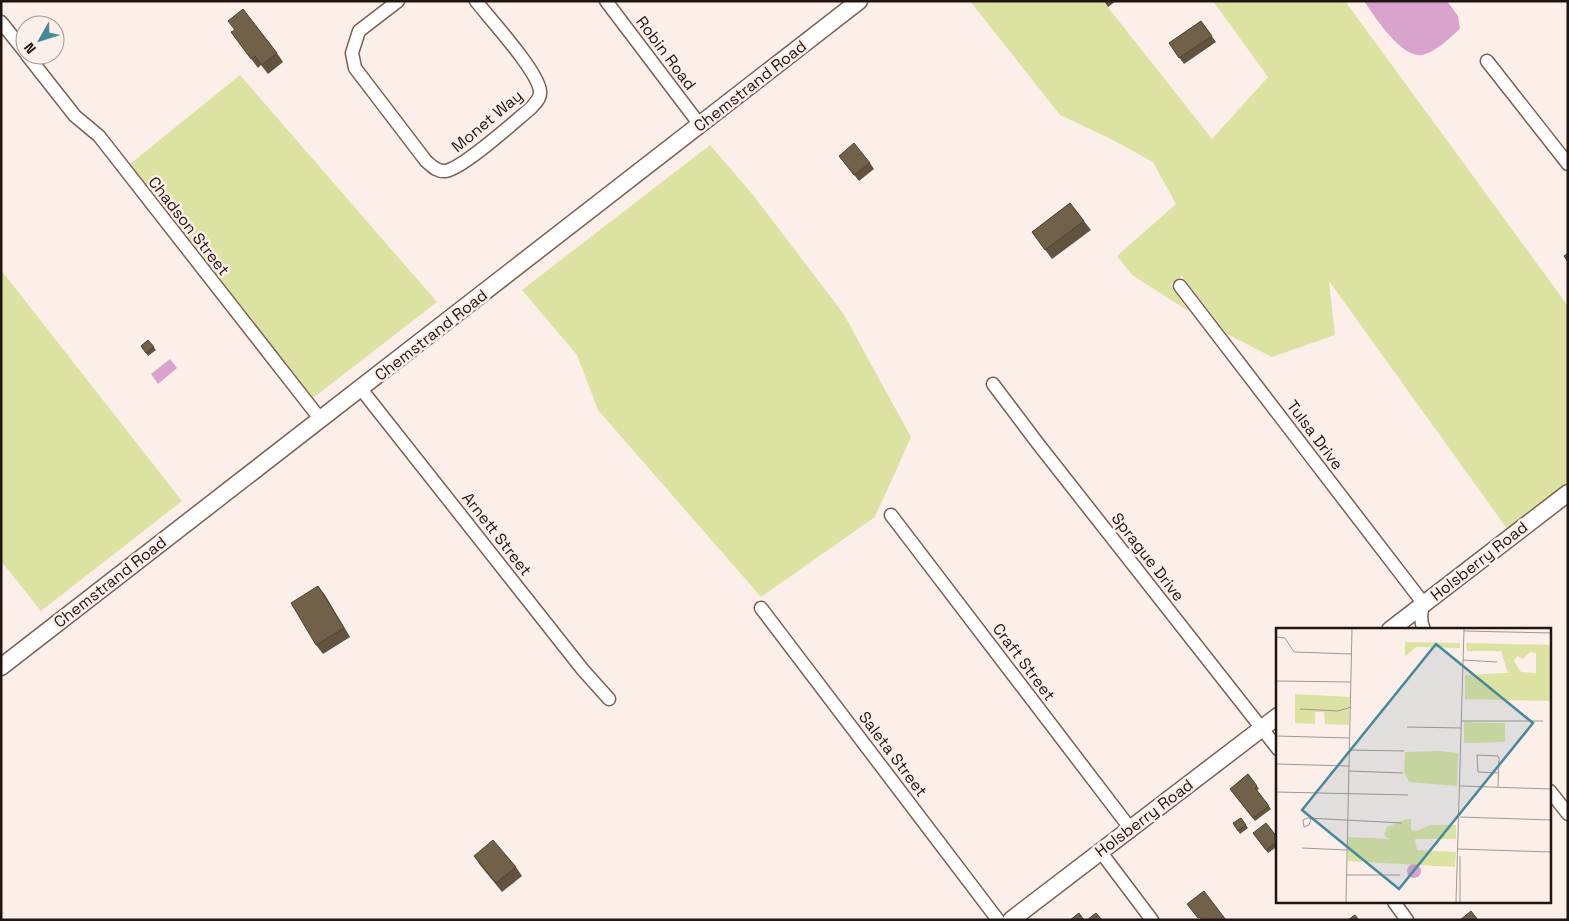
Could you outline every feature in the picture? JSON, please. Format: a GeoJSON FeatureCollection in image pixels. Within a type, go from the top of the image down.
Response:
{"type":"FeatureCollection","features":[{"type":"Feature","properties":{"kind":"street","name":"Monet Way"},"geometry":{"type":"LineString","coordinates":[[398,1],[359,31],[352,52],[356,68],[426,161],[435,170],[444,171],[460,166],[532,108],[540,98],[540,90],[533,73],[476,1]]}},
{"type":"Feature","properties":{"kind":"street","name":"Robin Road"},"geometry":{"type":"LineString","coordinates":[[606,1],[700,125]]}},
{"type":"Feature","properties":{"kind":"street","name":"Chemstrand Road"},"geometry":{"type":"LineString","coordinates":[[1,666],[361,389],[859,1]]}},
{"type":"Feature","properties":{"kind":"street","name":"Chadson Street"},"geometry":{"type":"LineString","coordinates":[[1,22],[15,40]]}},
{"type":"Feature","properties":{"kind":"street"},"geometry":{"type":"LineString","coordinates":[[1487,61],[1568,164]]}},
{"type":"Feature","properties":{"kind":"street","name":"Chadson Street"},"geometry":{"type":"LineString","coordinates":[[35,65],[75,116],[98,136],[320,420]]}},
{"type":"Feature","properties":{"kind":"street","name":"Tulsa Drive"},"geometry":{"type":"LineString","coordinates":[[1180,286],[1424,604]]}},
{"type":"Feature","properties":{"kind":"street","name":"Sprague Drive"},"geometry":{"type":"LineString","coordinates":[[993,384],[1276,746]]}},
{"type":"Feature","properties":{"kind":"street","name":"Arnett Street"},"geometry":{"type":"LineString","coordinates":[[361,389],[583,670],[609,699]]}},
{"type":"Feature","properties":{"kind":"street","name":"Holsberry Road"},"geometry":{"type":"LineString","coordinates":[[1393,628],[1568,493]]}},
{"type":"Feature","properties":{"kind":"street","name":"Craft Street"},"geometry":{"type":"LineString","coordinates":[[891,515],[1130,828]]}},
{"type":"Feature","properties":{"kind":"street"},"geometry":{"type":"LineString","coordinates":[[1423,628],[1420,620],[1424,604]]}},
{"type":"Feature","properties":{"kind":"street","name":"Saleta Street"},"geometry":{"type":"LineString","coordinates":[[761,608],[998,920]]}},
{"type":"Feature","properties":{"kind":"street","name":"Holsberry Road"},"geometry":{"type":"LineString","coordinates":[[1011,920],[1276,718]]}},
{"type":"Feature","properties":{"kind":"street"},"geometry":{"type":"LineString","coordinates":[[1552,794],[1568,814]]}},
{"type":"Feature","properties":{"kind":"street"},"geometry":{"type":"LineString","coordinates":[[1100,851],[1152,920]]}},
{"type":"Feature","properties":{"kind":"street"},"geometry":{"type":"LineString","coordinates":[[1395,904],[1407,920]]}},
{"type":"Feature","properties":{"kind":"green space"},"geometry":{"type":"Polygon","coordinates":[[[970,1],[1103,1],[1212,139],[1268,77],[1213,1],[1345,1],[1568,306],[1568,484],[1508,530],[1329,281],[1335,335],[1272,357],[1227,334],[1182,276],[1170,285],[1190,312],[1132,275],[1117,256],[1176,204],[1153,162],[1111,139],[1060,115],[970,1]]]}},
{"type":"Feature","properties":{"kind":"green space"},"geometry":{"type":"Polygon","coordinates":[[[240,75],[437,302],[313,398],[130,164],[240,75]]]}},
{"type":"Feature","properties":{"kind":"green space"},"geometry":{"type":"Polygon","coordinates":[[[710,145],[753,195],[843,313],[911,437],[875,517],[761,597],[598,410],[577,355],[522,290],[710,145]]]}},
{"type":"Feature","properties":{"kind":"green space"},"geometry":{"type":"Polygon","coordinates":[[[1,270],[182,501],[41,611],[1,561],[1,270]]]}},
{"type":"Feature","properties":{"kind":"shaded area"},"geometry":{"type":"Polygon","coordinates":[[[1364,1],[1447,1],[1458,16],[1460,28],[1429,53],[1418,55],[1410,53],[1395,41],[1364,1]]]}},
{"type":"Feature","properties":{"kind":"shaded area"},"geometry":{"type":"Polygon","coordinates":[[[170,359],[177,368],[158,384],[151,374],[170,359]]]}},
{"type":"Feature","properties":{"kind":"building"},"geometry":{"type":"Polygon","coordinates":[[[243,9],[277,53],[262,65],[255,56],[251,59],[231,32],[235,30],[228,21],[243,9]]]}},
{"type":"Feature","properties":{"kind":"building"},"geometry":{"type":"Polygon","coordinates":[[[1201,21],[1212,36],[1179,58],[1169,43],[1201,21]]]}},
{"type":"Feature","properties":{"kind":"building"},"geometry":{"type":"Polygon","coordinates":[[[854,143],[870,163],[854,175],[839,156],[854,143]]]}},
{"type":"Feature","properties":{"kind":"building"},"geometry":{"type":"Polygon","coordinates":[[[1070,203],[1084,221],[1045,250],[1032,232],[1070,203]]]}},
{"type":"Feature","properties":{"kind":"building"},"geometry":{"type":"Polygon","coordinates":[[[1568,253],[1568,262],[1564,256],[1568,253]]]}},
{"type":"Feature","properties":{"kind":"building"},"geometry":{"type":"Polygon","coordinates":[[[148,340],[154,347],[146,353],[141,346],[148,340]]]}},
{"type":"Feature","properties":{"kind":"building"},"geometry":{"type":"Polygon","coordinates":[[[318,586],[344,628],[316,645],[291,603],[318,586]]]}},
{"type":"Feature","properties":{"kind":"building"},"geometry":{"type":"Polygon","coordinates":[[[1248,774],[1257,786],[1255,788],[1269,806],[1253,818],[1230,789],[1248,774]]]}},
{"type":"Feature","properties":{"kind":"building"},"geometry":{"type":"Polygon","coordinates":[[[1241,818],[1246,825],[1238,831],[1233,823],[1241,818]]]}},
{"type":"Feature","properties":{"kind":"building"},"geometry":{"type":"Polygon","coordinates":[[[1266,823],[1276,836],[1276,842],[1266,850],[1253,833],[1266,823]]]}},
{"type":"Feature","properties":{"kind":"building"},"geometry":{"type":"Polygon","coordinates":[[[493,840],[516,867],[496,883],[474,856],[493,840]]]}},
{"type":"Feature","properties":{"kind":"building"},"geometry":{"type":"Polygon","coordinates":[[[1204,891],[1226,920],[1202,920],[1200,917],[1198,918],[1187,904],[1204,891]]]}},
{"type":"Feature","properties":{"kind":"building"},"geometry":{"type":"Polygon","coordinates":[[[1471,911],[1478,920],[1460,920],[1471,911]]]}},
{"type":"Feature","properties":{"kind":"building"},"geometry":{"type":"Polygon","coordinates":[[[1079,913],[1084,920],[1070,920],[1079,913]]]}},
{"type":"Feature","properties":{"kind":"building"},"geometry":{"type":"Polygon","coordinates":[[[1096,913],[1102,920],[1087,920],[1096,913]]]}},
{"type":"Feature","properties":{"kind":"building"},"geometry":{"type":"Polygon","coordinates":[[[1355,915],[1359,920],[1348,920],[1355,915]]]}}]}
